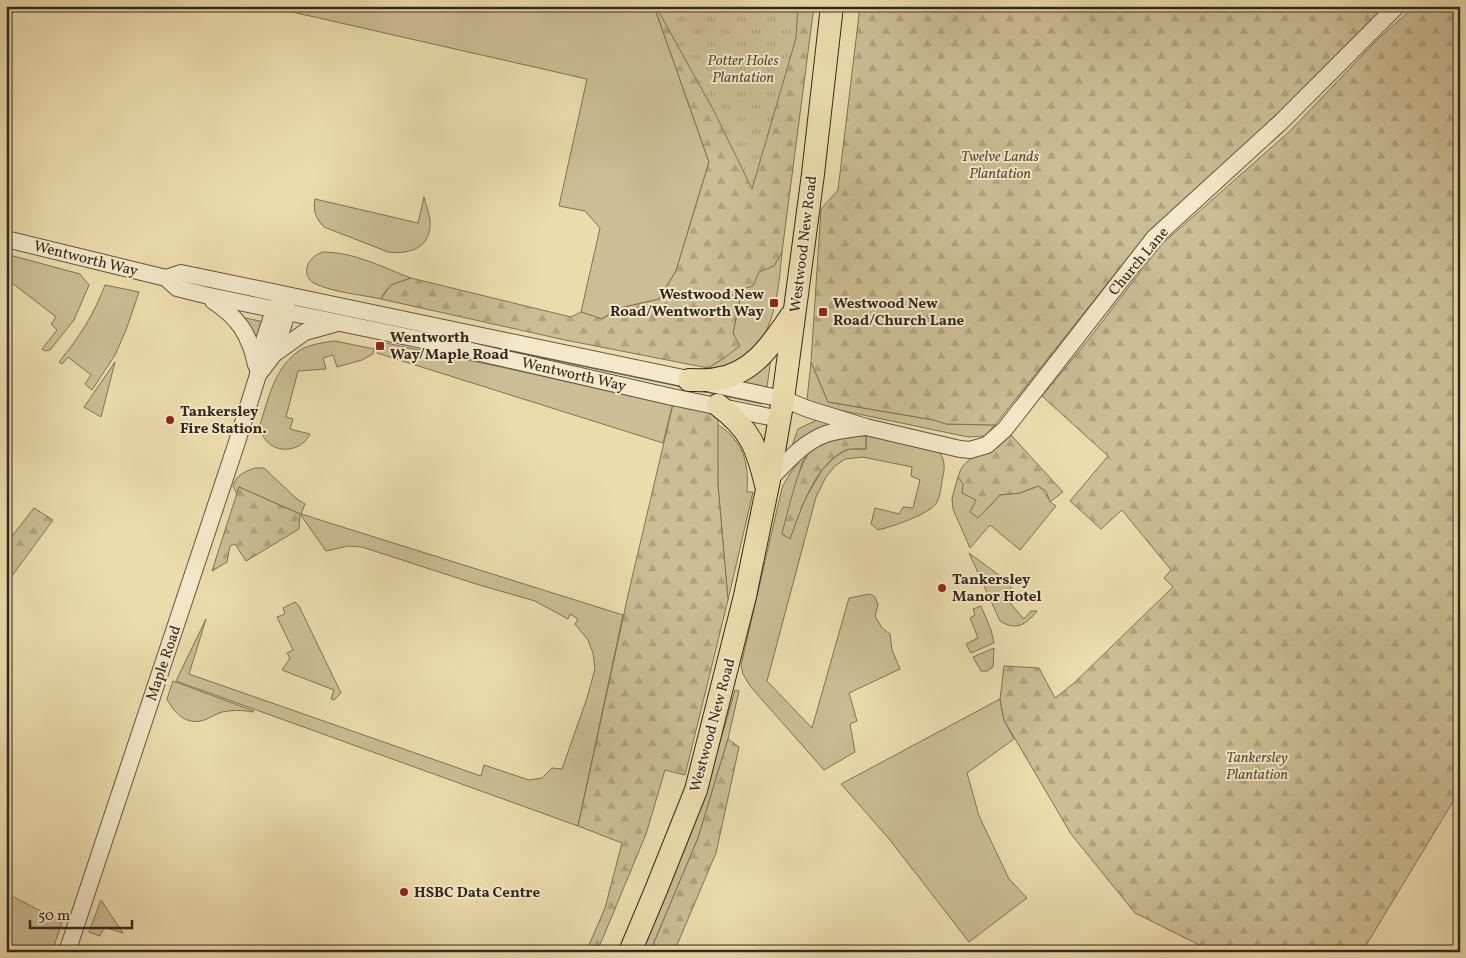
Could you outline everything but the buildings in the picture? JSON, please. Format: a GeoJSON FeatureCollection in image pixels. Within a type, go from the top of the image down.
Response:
{"type":"FeatureCollection","features":[{"type":"Feature","properties":{"kind":"highway","name":"Westwood New Road"},"geometry":{"type":"LineString","coordinates":[[630,952],[696,790],[745,596],[782,409],[832,6]]}},
{"type":"Feature","properties":{"kind":"highway"},"geometry":{"type":"LineString","coordinates":[[689,380],[716,379],[742,370],[766,352],[794,312]]}},
{"type":"Feature","properties":{"kind":"highway"},"geometry":{"type":"LineString","coordinates":[[718,405],[732,415],[750,437],[768,485]]}},
{"type":"Feature","properties":{"kind":"street","name":"Church Lane"},"geometry":{"type":"LineString","coordinates":[[782,409],[808,409],[866,427],[960,449],[980,448],[993,441],[1006,429],[1154,238],[1282,121],[1397,6]]}},
{"type":"Feature","properties":{"kind":"street","name":"Wentworth Way"},"geometry":{"type":"LineString","coordinates":[[6,239],[166,278],[177,288],[280,312],[339,323],[672,397],[718,405],[782,409]]}},
{"type":"Feature","properties":{"kind":"street","name":"Wentworth Way"},"geometry":{"type":"LineString","coordinates":[[166,278],[181,273],[285,294],[689,380],[782,409]]}},
{"type":"Feature","properties":{"kind":"street","name":"Maple Road"},"geometry":{"type":"LineString","coordinates":[[258,375],[274,354],[280,312],[285,294]]}},
{"type":"Feature","properties":{"kind":"street"},"geometry":{"type":"LineString","coordinates":[[205,295],[233,315],[242,327],[249,340],[258,375]]}},
{"type":"Feature","properties":{"kind":"street","name":"Maple Road"},"geometry":{"type":"LineString","coordinates":[[67,952],[258,375],[259,356],[280,312]]}},
{"type":"Feature","properties":{"kind":"street"},"geometry":{"type":"LineString","coordinates":[[274,354],[305,332],[339,323]]}},
{"type":"Feature","properties":{"kind":"street","name":"Church Lane"},"geometry":{"type":"LineString","coordinates":[[768,485],[792,457],[815,439],[837,431],[866,427]]}},
{"type":"Feature","properties":{"kind":"green space"},"geometry":{"type":"Polygon","coordinates":[[[266,6],[654,6],[709,162],[676,271],[659,299],[620,308],[601,319],[581,312],[600,228],[585,211],[559,206],[587,79],[266,6]]]}},
{"type":"Feature","properties":{"kind":"green space","name":"Potter Holes Plantation"},"geometry":{"type":"Polygon","coordinates":[[[654,6],[814,6],[782,252],[774,266],[759,272],[753,286],[742,289],[733,333],[740,346],[708,368],[565,340],[381,299],[391,285],[411,278],[571,317],[581,312],[602,319],[620,308],[659,299],[676,271],[709,162],[654,6]]]}},
{"type":"Feature","properties":{"kind":"green space"},"geometry":{"type":"Polygon","coordinates":[[[657,6],[798,6],[796,38],[752,189],[714,111],[657,6]]]}},
{"type":"Feature","properties":{"kind":"green space","name":"Twelve Lands Plantation"},"geometry":{"type":"Polygon","coordinates":[[[860,6],[1385,6],[1278,114],[1149,231],[995,425],[946,424],[934,420],[828,402],[811,362],[821,209],[838,190],[860,6]]]}},
{"type":"Feature","properties":{"kind":"green space","name":"Tankersley Plantation"},"geometry":{"type":"Polygon","coordinates":[[[1415,6],[1460,6],[1460,790],[1362,952],[1213,952],[1135,913],[1071,834],[1004,720],[1000,699],[1004,666],[1039,668],[1055,698],[1074,683],[1173,587],[1164,578],[1171,570],[1122,510],[1101,529],[1070,501],[1108,456],[1042,396],[1089,339],[1161,245],[1290,131],[1377,40],[1415,6]]]}},
{"type":"Feature","properties":{"kind":"green space"},"geometry":{"type":"Polygon","coordinates":[[[424,197],[430,220],[428,237],[424,243],[412,250],[396,253],[388,252],[324,227],[317,218],[314,207],[315,199],[418,223],[424,197]]]}},
{"type":"Feature","properties":{"kind":"green space"},"geometry":{"type":"Polygon","coordinates":[[[323,252],[357,257],[411,278],[389,288],[381,299],[323,287],[308,278],[307,271],[310,260],[323,252]]]}},
{"type":"Feature","properties":{"kind":"green space"},"geometry":{"type":"Polygon","coordinates":[[[782,252],[774,310],[768,328],[758,344],[746,357],[729,365],[708,368],[724,358],[733,333],[742,289],[759,271],[774,266],[782,252]]]}},
{"type":"Feature","properties":{"kind":"green space"},"geometry":{"type":"Polygon","coordinates":[[[6,254],[80,274],[89,285],[74,320],[50,350],[45,351],[42,349],[57,330],[51,324],[56,317],[12,283],[6,289],[6,254]]]}},
{"type":"Feature","properties":{"kind":"green space"},"geometry":{"type":"Polygon","coordinates":[[[105,285],[139,292],[115,355],[92,390],[85,384],[91,375],[68,357],[62,364],[59,362],[85,325],[105,285]]]}},
{"type":"Feature","properties":{"kind":"green space"},"geometry":{"type":"Polygon","coordinates":[[[307,305],[763,401],[762,404],[306,308],[307,305]]]}},
{"type":"Feature","properties":{"kind":"green space"},"geometry":{"type":"Polygon","coordinates":[[[241,317],[264,322],[256,346],[241,317]]]}},
{"type":"Feature","properties":{"kind":"green space"},"geometry":{"type":"Polygon","coordinates":[[[335,341],[374,349],[373,354],[362,360],[337,367],[333,355],[323,358],[326,369],[298,371],[286,417],[293,419],[290,429],[310,434],[298,446],[288,449],[276,448],[265,439],[259,428],[279,373],[294,355],[304,348],[319,343],[335,341]]]}},
{"type":"Feature","properties":{"kind":"green space"},"geometry":{"type":"Polygon","coordinates":[[[386,343],[673,403],[663,443],[377,353],[386,343]]]}},
{"type":"Feature","properties":{"kind":"green space"},"geometry":{"type":"Polygon","coordinates":[[[772,351],[767,387],[732,380],[772,351]]]}},
{"type":"Feature","properties":{"kind":"green space"},"geometry":{"type":"Polygon","coordinates":[[[115,362],[101,417],[84,407],[115,362]]]}},
{"type":"Feature","properties":{"kind":"green space"},"geometry":{"type":"Polygon","coordinates":[[[811,362],[828,402],[934,420],[946,424],[995,425],[985,436],[968,437],[825,407],[807,400],[811,362]]]}},
{"type":"Feature","properties":{"kind":"green space"},"geometry":{"type":"Polygon","coordinates":[[[673,404],[718,405],[718,485],[728,600],[685,775],[665,770],[646,834],[597,952],[586,952],[605,908],[622,843],[578,826],[628,595],[673,404]]]}},
{"type":"Feature","properties":{"kind":"green space"},"geometry":{"type":"Polygon","coordinates":[[[817,420],[843,422],[792,446],[798,429],[817,420]]]}},
{"type":"Feature","properties":{"kind":"green space"},"geometry":{"type":"Polygon","coordinates":[[[717,424],[733,437],[738,445],[747,471],[747,492],[753,492],[728,600],[718,485],[717,424]]]}},
{"type":"Feature","properties":{"kind":"green space"},"geometry":{"type":"Polygon","coordinates":[[[852,435],[866,436],[866,449],[846,450],[826,466],[810,488],[790,539],[782,534],[798,475],[807,455],[821,445],[852,435]]]}},
{"type":"Feature","properties":{"kind":"green space"},"geometry":{"type":"Polygon","coordinates":[[[1011,435],[1063,492],[1050,502],[1046,491],[1038,486],[1020,493],[1000,495],[978,518],[970,512],[976,500],[962,493],[963,484],[958,477],[968,461],[995,449],[1011,435]]]}},
{"type":"Feature","properties":{"kind":"green space"},"geometry":{"type":"Polygon","coordinates":[[[866,436],[933,448],[942,457],[944,473],[939,496],[933,507],[910,519],[878,530],[871,524],[875,508],[899,514],[903,507],[913,508],[920,480],[911,476],[912,467],[863,457],[845,459],[835,466],[826,477],[816,497],[767,681],[812,728],[849,598],[870,594],[875,597],[878,605],[875,616],[882,628],[890,634],[892,650],[900,669],[849,693],[857,721],[850,724],[855,752],[824,770],[750,686],[743,674],[741,665],[782,488],[794,468],[810,451],[802,463],[782,534],[790,538],[804,501],[822,470],[835,457],[848,449],[866,449],[866,436]]]}},
{"type":"Feature","properties":{"kind":"green space"},"geometry":{"type":"Polygon","coordinates":[[[255,468],[264,468],[297,499],[305,504],[301,514],[623,615],[578,826],[176,681],[206,619],[189,674],[481,776],[484,765],[529,780],[542,778],[552,768],[562,769],[595,669],[593,653],[588,640],[575,624],[578,619],[570,614],[568,619],[535,601],[362,547],[348,546],[326,551],[300,514],[239,487],[237,494],[233,486],[236,479],[255,468]]]}},
{"type":"Feature","properties":{"kind":"green space"},"geometry":{"type":"Polygon","coordinates":[[[958,477],[986,510],[1000,495],[1020,493],[1038,486],[1056,506],[1020,550],[990,525],[970,548],[953,509],[952,498],[958,477]]]}},
{"type":"Feature","properties":{"kind":"green space"},"geometry":{"type":"Polygon","coordinates":[[[239,487],[300,514],[299,529],[246,561],[235,544],[230,546],[227,562],[212,571],[239,487]]]}},
{"type":"Feature","properties":{"kind":"green space"},"geometry":{"type":"Polygon","coordinates":[[[34,508],[53,520],[6,584],[6,544],[34,508]]]}},
{"type":"Feature","properties":{"kind":"green space"},"geometry":{"type":"Polygon","coordinates":[[[969,553],[1011,584],[1010,603],[1024,619],[1031,611],[1037,611],[1029,620],[1016,626],[1000,621],[969,553]]]}},
{"type":"Feature","properties":{"kind":"green space"},"geometry":{"type":"Polygon","coordinates":[[[295,602],[299,606],[341,693],[334,700],[331,699],[334,690],[282,670],[290,658],[287,653],[293,650],[277,617],[285,614],[283,608],[295,602]]]}},
{"type":"Feature","properties":{"kind":"green space"},"geometry":{"type":"Polygon","coordinates":[[[981,606],[994,643],[971,653],[966,644],[978,638],[970,618],[975,615],[973,609],[981,606]]]}},
{"type":"Feature","properties":{"kind":"green space"},"geometry":{"type":"Polygon","coordinates":[[[994,648],[993,667],[987,671],[981,671],[973,657],[994,648]]]}},
{"type":"Feature","properties":{"kind":"green space"},"geometry":{"type":"Polygon","coordinates":[[[173,681],[254,711],[226,711],[204,720],[187,720],[173,709],[167,699],[173,681]]]}},
{"type":"Feature","properties":{"kind":"green space"},"geometry":{"type":"Polygon","coordinates":[[[735,690],[739,691],[728,739],[698,838],[650,952],[642,952],[691,833],[735,690]]]}},
{"type":"Feature","properties":{"kind":"green space"},"geometry":{"type":"Polygon","coordinates":[[[1000,699],[1004,720],[1014,739],[967,773],[979,816],[1009,879],[1027,898],[969,942],[890,840],[841,784],[1000,699]]]}},
{"type":"Feature","properties":{"kind":"green space"},"geometry":{"type":"Polygon","coordinates":[[[728,739],[739,747],[716,853],[674,952],[650,952],[698,838],[728,739]]]}},
{"type":"Feature","properties":{"kind":"green space"},"geometry":{"type":"Polygon","coordinates":[[[6,893],[62,922],[52,952],[6,952],[6,893]]]}},
{"type":"Feature","properties":{"kind":"green space"},"geometry":{"type":"Polygon","coordinates":[[[101,900],[123,933],[104,927],[100,936],[89,932],[101,900]]]}},
{"type":"Feature","properties":{"kind":"place","name":"Westwood New Road/Wentworth Way"},"geometry":{"type":"Point","coordinates":[774,303]}},
{"type":"Feature","properties":{"kind":"place","name":"Westwood New Road/Church Lane"},"geometry":{"type":"Point","coordinates":[823,312]}},
{"type":"Feature","properties":{"kind":"place","name":"Wentworth Way/Maple Road"},"geometry":{"type":"Point","coordinates":[380,346]}},
{"type":"Feature","properties":{"kind":"place","name":"Tankersley Fire Station."},"geometry":{"type":"Point","coordinates":[170,420]}},
{"type":"Feature","properties":{"kind":"place","name":"Tankersley Manor Hotel"},"geometry":{"type":"Point","coordinates":[942,588]}},
{"type":"Feature","properties":{"kind":"place","name":"HSBC Data Centre"},"geometry":{"type":"Point","coordinates":[404,892]}}]}
